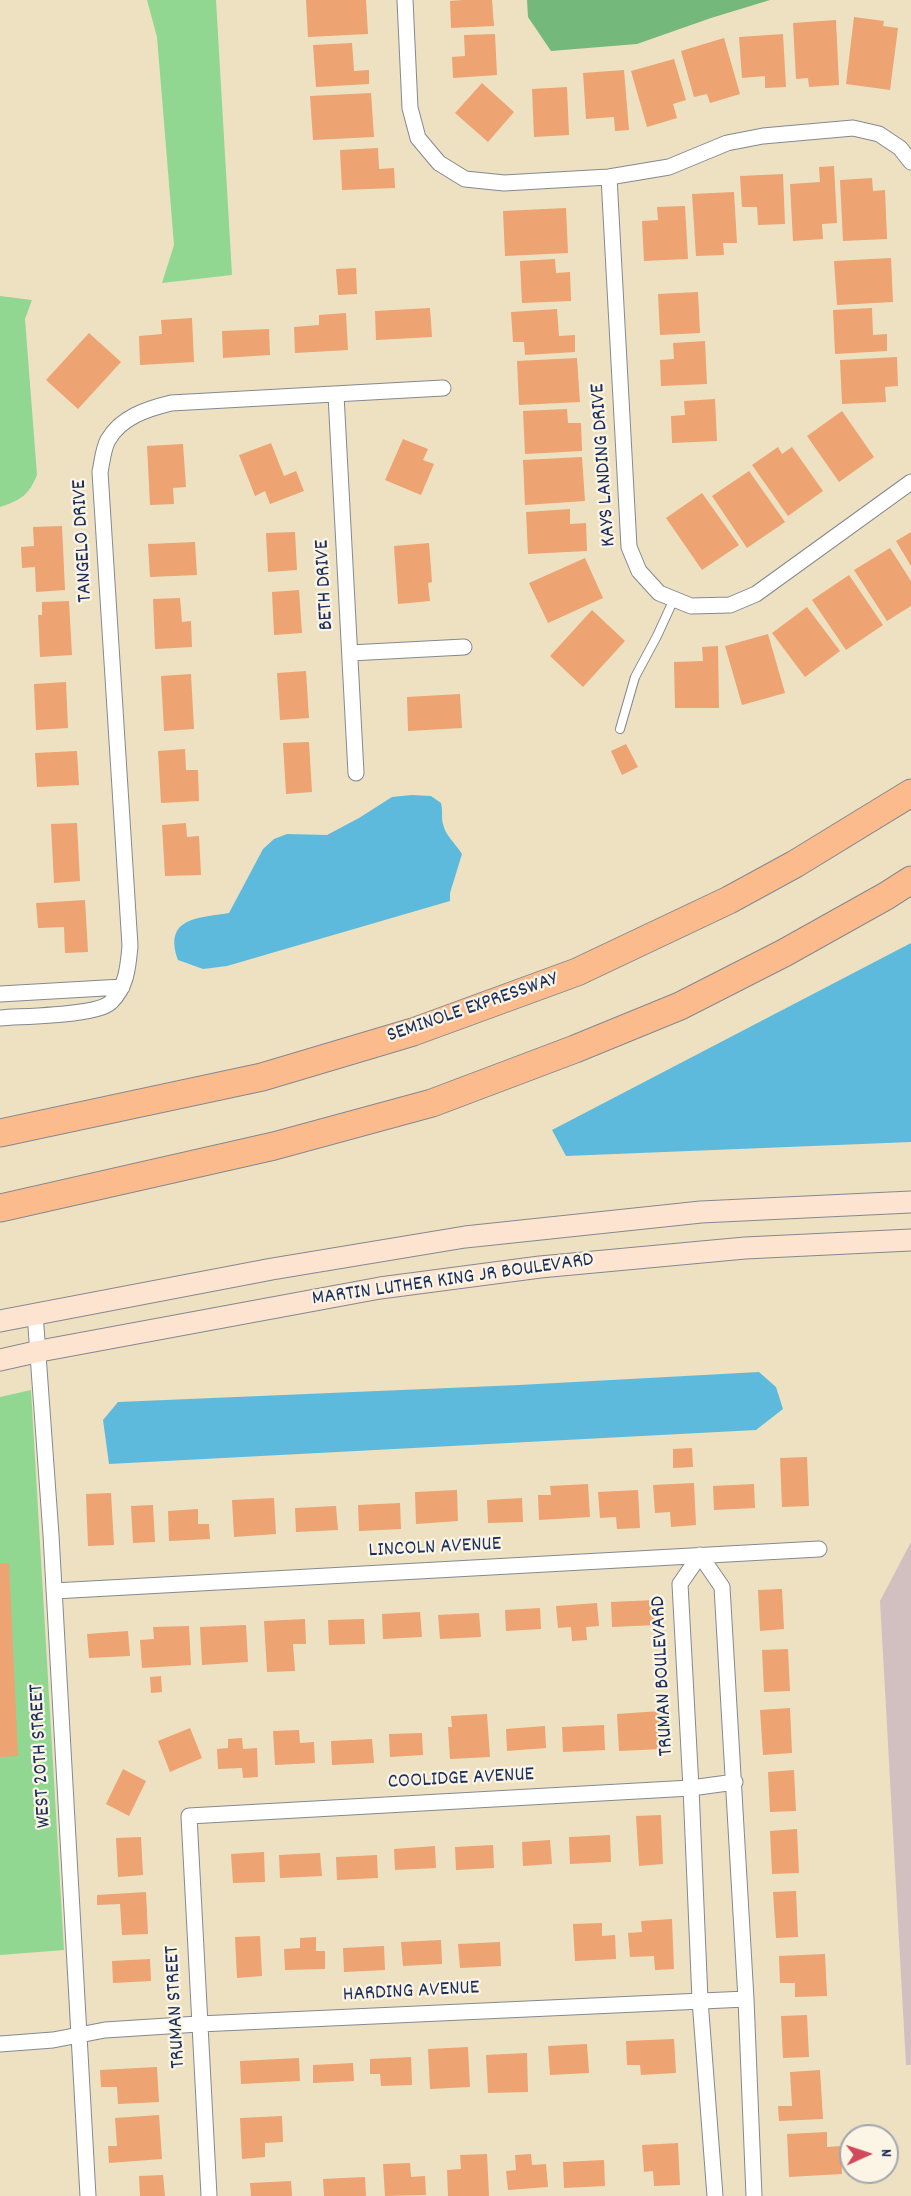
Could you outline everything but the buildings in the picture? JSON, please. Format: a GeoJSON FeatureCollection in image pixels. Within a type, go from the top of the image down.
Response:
{"type":"FeatureCollection","features":[{"type":"Feature","properties":{"kind":"highway","name":"SEMINOLE EXPRESSWAY"},"geometry":{"type":"LineString","coordinates":[[0,1133],[262,1077],[413,1032],[577,972],[729,900],[795,864],[911,793]]}},
{"type":"Feature","properties":{"kind":"highway"},"geometry":{"type":"LineString","coordinates":[[0,1208],[274,1146],[432,1103],[680,1006],[784,953],[911,880]]}},
{"type":"Feature","properties":{"kind":"main road","name":"MARTIN LUTHER KING JR BOULEVARD"},"geometry":{"type":"LineString","coordinates":[[0,1321],[272,1269],[465,1237],[701,1212],[911,1202]]}},
{"type":"Feature","properties":{"kind":"main road","name":"MARTIN LUTHER KING JR BOULEVARD"},"geometry":{"type":"LineString","coordinates":[[0,1360],[357,1292],[540,1267],[744,1248],[911,1240]]}},
{"type":"Feature","properties":{"kind":"street"},"geometry":{"type":"LineString","coordinates":[[405,0],[410,108],[418,138],[439,163],[465,179],[504,183],[609,177],[669,167],[727,143],[763,136],[853,128],[879,134],[900,148],[911,162]]}},
{"type":"Feature","properties":{"kind":"street","name":"KAYS LANDING DRIVE"},"geometry":{"type":"LineString","coordinates":[[609,177],[628,547],[639,571],[659,593],[691,606],[730,605],[756,594],[911,482]]}},
{"type":"Feature","properties":{"kind":"street","name":"TANGELO DRIVE"},"geometry":{"type":"LineString","coordinates":[[122,987],[128,973],[130,946],[100,472],[107,441],[122,425],[141,411],[171,403],[443,388]]}},
{"type":"Feature","properties":{"kind":"street","name":"BETH DRIVE"},"geometry":{"type":"LineString","coordinates":[[336,395],[356,773]]}},
{"type":"Feature","properties":{"kind":"street"},"geometry":{"type":"LineString","coordinates":[[350,652],[464,647]]}},
{"type":"Feature","properties":{"kind":"street"},"geometry":{"type":"LineString","coordinates":[[0,994],[122,987]]}},
{"type":"Feature","properties":{"kind":"street"},"geometry":{"type":"LineString","coordinates":[[0,1018],[92,1011],[109,1005],[122,987]]}},
{"type":"Feature","properties":{"kind":"street","name":"WEST 20TH STREET"},"geometry":{"type":"LineString","coordinates":[[35,1313],[54,1591],[88,2196]]}},
{"type":"Feature","properties":{"kind":"street","name":"LINCOLN AVENUE"},"geometry":{"type":"LineString","coordinates":[[54,1591],[819,1549]]}},
{"type":"Feature","properties":{"kind":"street"},"geometry":{"type":"LineString","coordinates":[[700,1556],[722,1587],[735,1782],[754,2196]]}},
{"type":"Feature","properties":{"kind":"street","name":"TRUMAN BOULEVARD"},"geometry":{"type":"LineString","coordinates":[[700,1556],[680,1584],[692,1788],[700,2000],[715,2196]]}},
{"type":"Feature","properties":{"kind":"street","name":"COOLIDGE AVENUE"},"geometry":{"type":"LineString","coordinates":[[189,1816],[692,1788],[735,1782]]}},
{"type":"Feature","properties":{"kind":"street","name":"TRUMAN STREET"},"geometry":{"type":"LineString","coordinates":[[189,1816],[208,2196]]}},
{"type":"Feature","properties":{"kind":"street","name":"HARDING AVENUE"},"geometry":{"type":"LineString","coordinates":[[0,2044],[53,2040],[105,2030],[199,2024],[746,1999]]}},
{"type":"Feature","properties":{"kind":"lane"},"geometry":{"type":"LineString","coordinates":[[620,729],[635,677],[674,599]]}},
{"type":"Feature","properties":{"kind":"shaded area"},"geometry":{"type":"Polygon","coordinates":[[[911,1542],[911,2065],[906,2065],[880,1601],[911,1542]]]}},
{"type":"Feature","properties":{"kind":"green space"},"geometry":{"type":"Polygon","coordinates":[[[147,0],[216,0],[232,275],[162,283],[174,245],[157,37],[147,0]]]}},
{"type":"Feature","properties":{"kind":"green space"},"geometry":{"type":"Polygon","coordinates":[[[527,0],[770,0],[637,44],[551,51],[528,17],[527,0]]]}},
{"type":"Feature","properties":{"kind":"green space"},"geometry":{"type":"Polygon","coordinates":[[[0,296],[32,300],[25,319],[37,475],[23,496],[0,507],[0,296]]]}},
{"type":"Feature","properties":{"kind":"green space"},"geometry":{"type":"Polygon","coordinates":[[[31,1390],[64,1950],[0,1955],[0,1397],[31,1390]]]}},
{"type":"Feature","properties":{"kind":"water"},"geometry":{"type":"Polygon","coordinates":[[[431,796],[441,803],[444,828],[462,854],[450,893],[450,901],[227,966],[203,969],[178,960],[175,935],[180,928],[196,919],[229,913],[263,849],[274,839],[287,834],[327,835],[392,797],[431,796]]]}},
{"type":"Feature","properties":{"kind":"water"},"geometry":{"type":"Polygon","coordinates":[[[911,943],[911,1142],[566,1156],[552,1130],[911,943]]]}},
{"type":"Feature","properties":{"kind":"water"},"geometry":{"type":"Polygon","coordinates":[[[759,1372],[776,1387],[783,1409],[756,1430],[109,1464],[103,1420],[118,1402],[759,1372]]]}}]}
